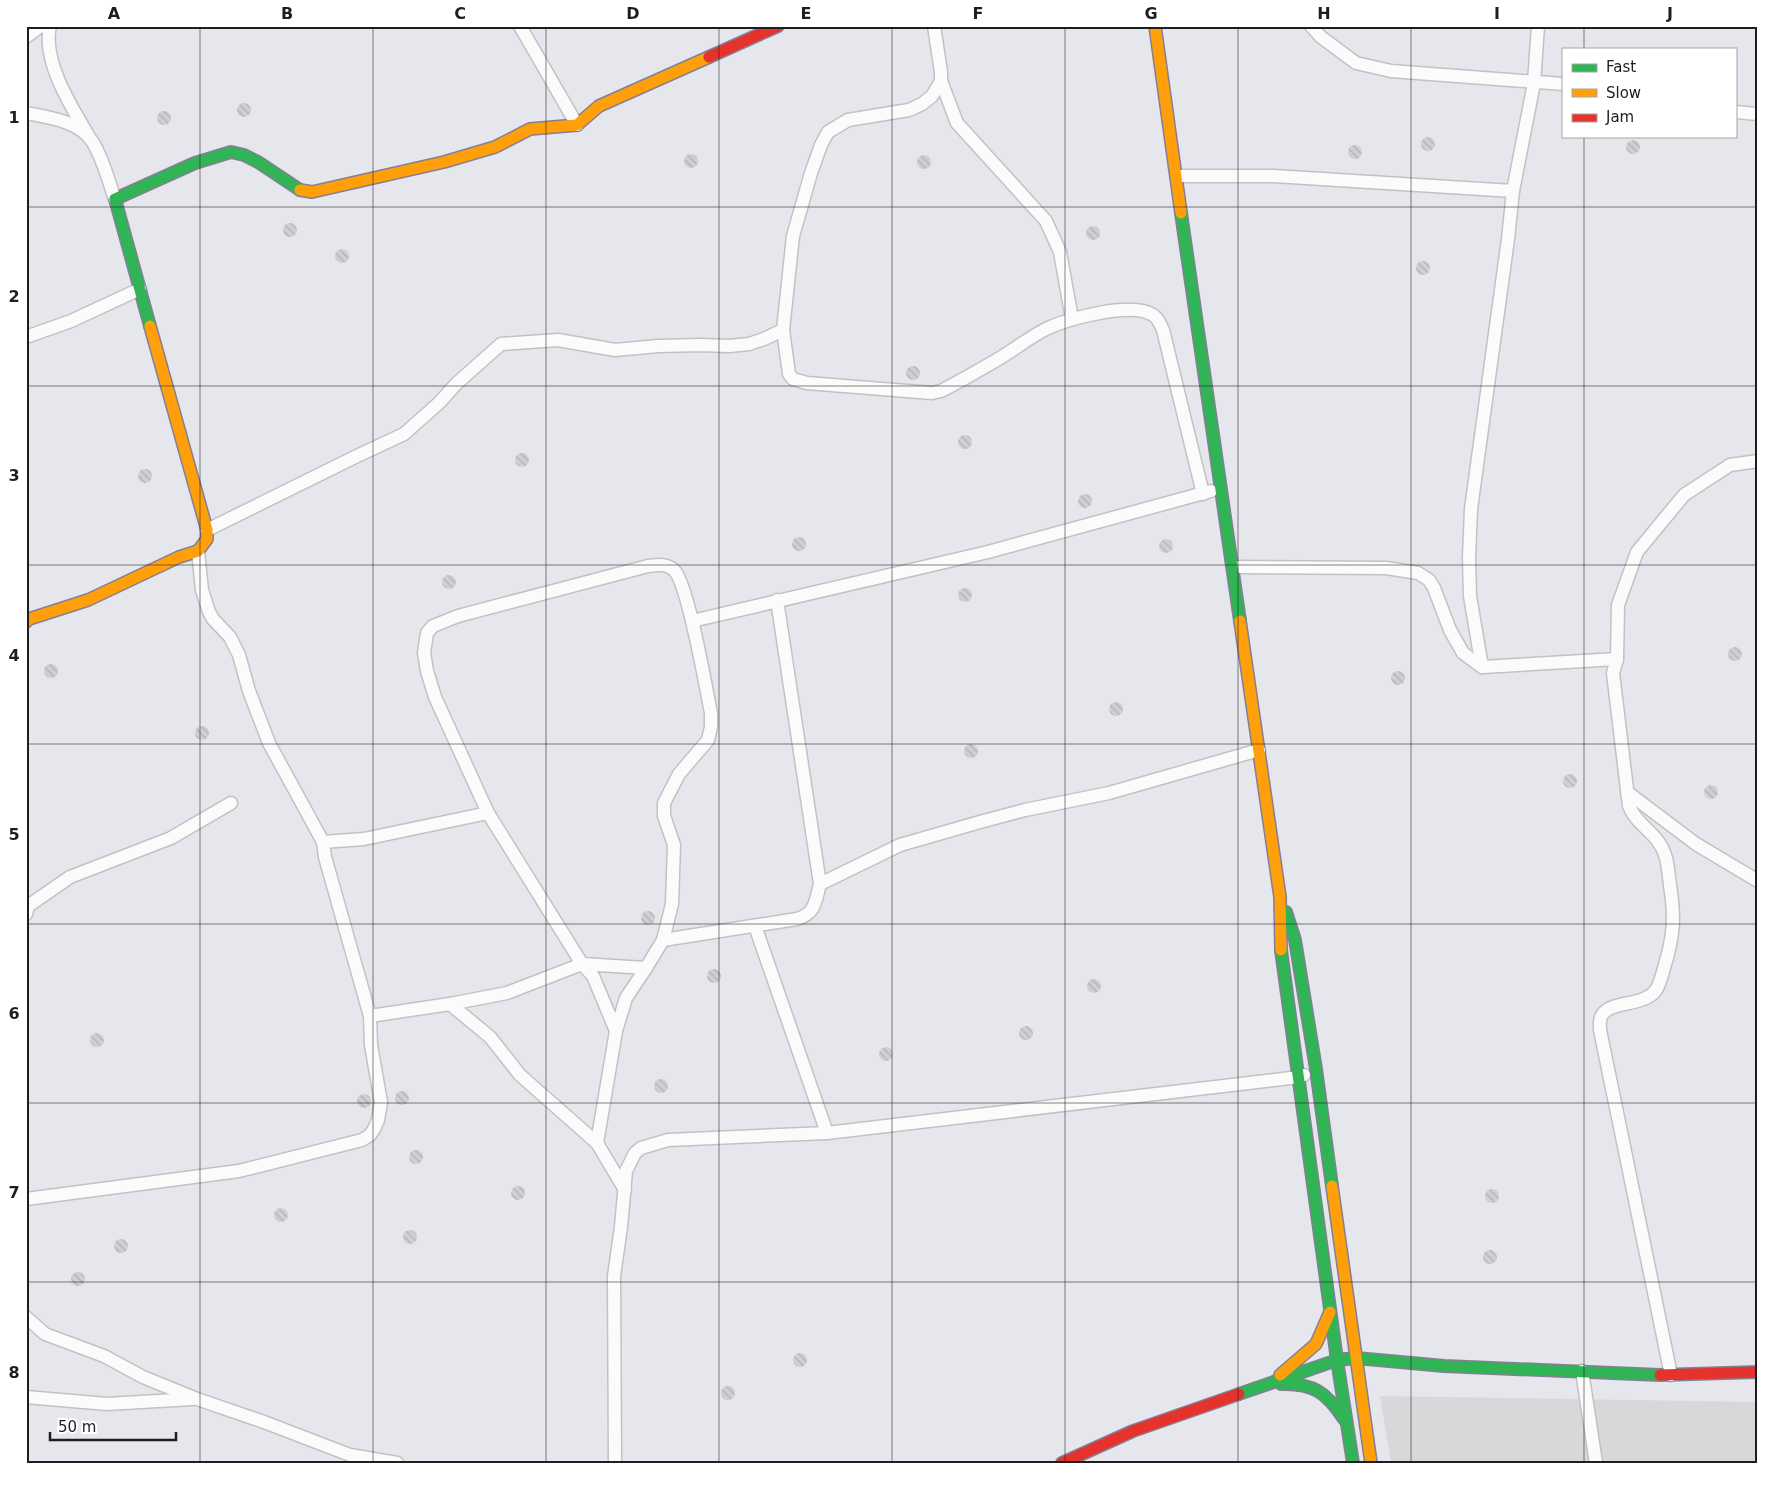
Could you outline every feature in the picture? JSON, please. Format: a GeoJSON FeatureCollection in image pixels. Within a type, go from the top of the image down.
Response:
{"type":"FeatureCollection","features":[{"type":"Feature","properties":{"kind":"street"},"geometry":{"type":"LineString","coordinates":[[26,37],[41,26]]}},
{"type":"Feature","properties":{"kind":"street"},"geometry":{"type":"LineString","coordinates":[[26,622],[59,608],[88,600],[179,557],[198,551],[207,539],[207,530],[115,198],[100,157],[66,97],[57,75],[49,45],[50,26]]}},
{"type":"Feature","properties":{"kind":"street"},"geometry":{"type":"LineString","coordinates":[[520,26],[577,125]]}},
{"type":"Feature","properties":{"kind":"street"},"geometry":{"type":"LineString","coordinates":[[115,198],[196,163],[230,152],[244,155],[258,162],[299,190],[312,192],[444,162],[495,146],[515,138],[530,129],[577,125],[599,106],[778,26]]}},
{"type":"Feature","properties":{"kind":"street"},"geometry":{"type":"LineString","coordinates":[[934,26],[941,72],[940,81],[932,96],[922,104],[909,110],[848,120],[828,132],[821,145],[811,173],[794,236],[782,330],[789,374],[793,379],[806,383],[932,393],[947,388],[1044,330],[1072,319],[1120,310],[1134,310],[1152,314],[1160,321],[1203,494]]}},
{"type":"Feature","properties":{"kind":"street"},"geometry":{"type":"LineString","coordinates":[[1155,26],[1280,896],[1280,940],[1330,1312],[1353,1463]]}},
{"type":"Feature","properties":{"kind":"street"},"geometry":{"type":"LineString","coordinates":[[1310,26],[1321,37],[1356,63],[1391,71],[1562,84]]}},
{"type":"Feature","properties":{"kind":"street"},"geometry":{"type":"LineString","coordinates":[[1482,667],[1470,596],[1470,531],[1512,191],[1534,83],[1538,26]]}},
{"type":"Feature","properties":{"kind":"street"},"geometry":{"type":"LineString","coordinates":[[940,81],[957,123],[1046,221],[1060,252],[1072,319]]}},
{"type":"Feature","properties":{"kind":"street"},"geometry":{"type":"LineString","coordinates":[[1736,112],[1758,114]]}},
{"type":"Feature","properties":{"kind":"street"},"geometry":{"type":"LineString","coordinates":[[26,113],[67,124],[91,140]]}},
{"type":"Feature","properties":{"kind":"street"},"geometry":{"type":"LineString","coordinates":[[1177,176],[1274,176],[1512,191]]}},
{"type":"Feature","properties":{"kind":"street"},"geometry":{"type":"LineString","coordinates":[[26,337],[70,321],[140,289]]}},
{"type":"Feature","properties":{"kind":"street"},"geometry":{"type":"LineString","coordinates":[[207,530],[404,434],[501,344],[558,340],[599,349],[615,350],[658,346],[729,346],[749,344],[782,330]]}},
{"type":"Feature","properties":{"kind":"street"},"geometry":{"type":"LineString","coordinates":[[1671,1375],[1599,1022],[1602,1015],[1610,1009],[1638,1002],[1657,989],[1671,943],[1674,925],[1666,859],[1662,845],[1655,835],[1635,817],[1627,792],[1613,673],[1617,659],[1618,606],[1637,552],[1684,495],[1730,465],[1758,461]]}},
{"type":"Feature","properties":{"kind":"street"},"geometry":{"type":"LineString","coordinates":[[692,621],[988,552],[1203,494],[1220,487]]}},
{"type":"Feature","properties":{"kind":"street"},"geometry":{"type":"LineString","coordinates":[[26,1199],[239,1171],[362,1140],[370,1135],[378,1120],[381,1102],[371,1044],[370,1016],[322,842],[269,743],[249,690],[239,655],[230,637],[209,612],[202,590],[198,551]]}},
{"type":"Feature","properties":{"kind":"street"},"geometry":{"type":"LineString","coordinates":[[597,1143],[616,1031],[626,998],[663,940],[672,904],[674,845],[664,816],[664,803],[680,774],[708,740],[711,727],[711,713],[692,621],[679,578],[669,567],[660,564],[458,616],[433,626],[427,633],[425,643],[427,671],[435,697],[488,813],[582,964],[593,976],[616,1031]]}},
{"type":"Feature","properties":{"kind":"street"},"geometry":{"type":"LineString","coordinates":[[1233,567],[1386,568],[1418,573],[1429,580],[1434,588],[1444,615],[1463,654],[1482,667],[1617,659]]}},
{"type":"Feature","properties":{"kind":"street"},"geometry":{"type":"LineString","coordinates":[[663,940],[797,919],[807,916],[813,910],[820,884],[777,600]]}},
{"type":"Feature","properties":{"kind":"street"},"geometry":{"type":"LineString","coordinates":[[820,884],[900,846],[939,834],[1025,810],[1109,792],[1259,750]]}},
{"type":"Feature","properties":{"kind":"street"},"geometry":{"type":"LineString","coordinates":[[1627,792],[1696,844],[1758,881]]}},
{"type":"Feature","properties":{"kind":"street"},"geometry":{"type":"LineString","coordinates":[[26,914],[28,906],[70,877],[171,838],[230,803]]}},
{"type":"Feature","properties":{"kind":"street"},"geometry":{"type":"LineString","coordinates":[[322,842],[364,839],[488,813]]}},
{"type":"Feature","properties":{"kind":"street"},"geometry":{"type":"LineString","coordinates":[[1280,896],[1295,940],[1316,1069],[1371,1463]]}},
{"type":"Feature","properties":{"kind":"street"},"geometry":{"type":"LineString","coordinates":[[755,926],[827,1133]]}},
{"type":"Feature","properties":{"kind":"street"},"geometry":{"type":"LineString","coordinates":[[370,1016],[507,993],[582,964],[646,968]]}},
{"type":"Feature","properties":{"kind":"street"},"geometry":{"type":"LineString","coordinates":[[450,1004],[490,1036],[520,1075],[597,1143],[625,1190]]}},
{"type":"Feature","properties":{"kind":"street"},"geometry":{"type":"LineString","coordinates":[[615,1463],[614,1276],[622,1227],[626,1171],[635,1153],[649,1144],[668,1140],[827,1133],[1299,1077],[1316,1069]]}},
{"type":"Feature","properties":{"kind":"street"},"geometry":{"type":"LineString","coordinates":[[1267,1385],[1316,1344],[1330,1312]]}},
{"type":"Feature","properties":{"kind":"street"},"geometry":{"type":"LineString","coordinates":[[26,1317],[46,1334],[104,1356],[143,1377],[197,1399],[350,1455],[397,1463]]}},
{"type":"Feature","properties":{"kind":"street"},"geometry":{"type":"LineString","coordinates":[[1062,1463],[1133,1431],[1337,1360],[1356,1358],[1444,1366],[1671,1375],[1758,1372]]}},
{"type":"Feature","properties":{"kind":"street"},"geometry":{"type":"LineString","coordinates":[[1582,1371],[1596,1463]]}},
{"type":"Feature","properties":{"kind":"street"},"geometry":{"type":"LineString","coordinates":[[1267,1385],[1295,1384],[1310,1386],[1321,1391],[1330,1398],[1347,1424]]}},
{"type":"Feature","properties":{"kind":"street"},"geometry":{"type":"LineString","coordinates":[[26,1397],[107,1404],[197,1399]]}},
{"type":"Feature","properties":{"kind":"shaded area"},"geometry":{"type":"Polygon","coordinates":[[[1380,1396],[1758,1402],[1758,1463],[1391,1463],[1380,1396]]]}},
{"type":"Feature","properties":{"kind":"building"},"geometry":{"type":"Polygon","coordinates":[[[241,103],[247,103],[251,110],[247,117],[241,117],[237,113],[237,107],[241,103]]]}},
{"type":"Feature","properties":{"kind":"building"},"geometry":{"type":"Polygon","coordinates":[[[161,111],[167,111],[171,118],[167,125],[161,125],[157,121],[157,115],[161,111]]]}},
{"type":"Feature","properties":{"kind":"building"},"geometry":{"type":"Polygon","coordinates":[[[1425,137],[1431,137],[1435,144],[1431,151],[1425,151],[1421,147],[1421,141],[1425,137]]]}},
{"type":"Feature","properties":{"kind":"building"},"geometry":{"type":"Polygon","coordinates":[[[1630,140],[1636,140],[1640,147],[1636,154],[1630,154],[1626,150],[1626,144],[1630,140]]]}},
{"type":"Feature","properties":{"kind":"building"},"geometry":{"type":"Polygon","coordinates":[[[1352,145],[1358,145],[1362,152],[1358,159],[1352,159],[1348,155],[1348,149],[1352,145]]]}},
{"type":"Feature","properties":{"kind":"building"},"geometry":{"type":"Polygon","coordinates":[[[688,154],[694,154],[698,161],[694,168],[688,168],[684,164],[684,158],[688,154]]]}},
{"type":"Feature","properties":{"kind":"building"},"geometry":{"type":"Polygon","coordinates":[[[921,155],[927,155],[931,162],[927,169],[921,169],[917,165],[917,159],[921,155]]]}},
{"type":"Feature","properties":{"kind":"building"},"geometry":{"type":"Polygon","coordinates":[[[287,223],[293,223],[297,230],[293,237],[287,237],[283,233],[283,227],[287,223]]]}},
{"type":"Feature","properties":{"kind":"building"},"geometry":{"type":"Polygon","coordinates":[[[1090,226],[1096,226],[1100,233],[1096,240],[1090,240],[1086,236],[1086,230],[1090,226]]]}},
{"type":"Feature","properties":{"kind":"building"},"geometry":{"type":"Polygon","coordinates":[[[339,249],[345,249],[349,256],[345,263],[339,263],[335,259],[335,253],[339,249]]]}},
{"type":"Feature","properties":{"kind":"building"},"geometry":{"type":"Polygon","coordinates":[[[1420,261],[1426,261],[1430,268],[1426,275],[1420,275],[1416,271],[1416,265],[1420,261]]]}},
{"type":"Feature","properties":{"kind":"building"},"geometry":{"type":"Polygon","coordinates":[[[910,366],[916,366],[920,373],[916,380],[910,380],[906,376],[906,370],[910,366]]]}},
{"type":"Feature","properties":{"kind":"building"},"geometry":{"type":"Polygon","coordinates":[[[962,435],[968,435],[972,442],[968,449],[962,449],[958,445],[958,439],[962,435]]]}},
{"type":"Feature","properties":{"kind":"building"},"geometry":{"type":"Polygon","coordinates":[[[519,453],[525,453],[529,460],[525,467],[519,467],[515,463],[515,457],[519,453]]]}},
{"type":"Feature","properties":{"kind":"building"},"geometry":{"type":"Polygon","coordinates":[[[142,469],[148,469],[152,476],[148,483],[142,483],[138,479],[138,473],[142,469]]]}},
{"type":"Feature","properties":{"kind":"building"},"geometry":{"type":"Polygon","coordinates":[[[1082,494],[1088,494],[1092,501],[1088,508],[1082,508],[1078,504],[1078,498],[1082,494]]]}},
{"type":"Feature","properties":{"kind":"building"},"geometry":{"type":"Polygon","coordinates":[[[796,537],[802,537],[806,544],[802,551],[796,551],[792,547],[792,541],[796,537]]]}},
{"type":"Feature","properties":{"kind":"building"},"geometry":{"type":"Polygon","coordinates":[[[1163,539],[1169,539],[1173,546],[1169,553],[1163,553],[1159,549],[1159,543],[1163,539]]]}},
{"type":"Feature","properties":{"kind":"building"},"geometry":{"type":"Polygon","coordinates":[[[446,575],[452,575],[456,582],[452,589],[446,589],[442,585],[442,579],[446,575]]]}},
{"type":"Feature","properties":{"kind":"building"},"geometry":{"type":"Polygon","coordinates":[[[962,588],[968,588],[972,595],[968,602],[962,602],[958,598],[958,592],[962,588]]]}},
{"type":"Feature","properties":{"kind":"building"},"geometry":{"type":"Polygon","coordinates":[[[1732,647],[1738,647],[1742,654],[1738,661],[1732,661],[1728,657],[1728,651],[1732,647]]]}},
{"type":"Feature","properties":{"kind":"building"},"geometry":{"type":"Polygon","coordinates":[[[48,664],[54,664],[58,671],[54,678],[48,678],[44,674],[44,668],[48,664]]]}},
{"type":"Feature","properties":{"kind":"building"},"geometry":{"type":"Polygon","coordinates":[[[1395,671],[1401,671],[1405,678],[1401,685],[1395,685],[1391,681],[1391,675],[1395,671]]]}},
{"type":"Feature","properties":{"kind":"building"},"geometry":{"type":"Polygon","coordinates":[[[1113,702],[1119,702],[1123,709],[1119,716],[1113,716],[1109,712],[1109,706],[1113,702]]]}},
{"type":"Feature","properties":{"kind":"building"},"geometry":{"type":"Polygon","coordinates":[[[199,726],[205,726],[209,733],[205,740],[199,740],[195,736],[195,730],[199,726]]]}},
{"type":"Feature","properties":{"kind":"building"},"geometry":{"type":"Polygon","coordinates":[[[968,744],[974,744],[978,751],[974,758],[968,758],[964,754],[964,748],[968,744]]]}},
{"type":"Feature","properties":{"kind":"building"},"geometry":{"type":"Polygon","coordinates":[[[1567,774],[1573,774],[1577,781],[1573,788],[1567,788],[1563,784],[1563,778],[1567,774]]]}},
{"type":"Feature","properties":{"kind":"building"},"geometry":{"type":"Polygon","coordinates":[[[1708,785],[1714,785],[1718,792],[1714,799],[1708,799],[1704,795],[1704,789],[1708,785]]]}},
{"type":"Feature","properties":{"kind":"building"},"geometry":{"type":"Polygon","coordinates":[[[645,911],[651,911],[655,918],[651,925],[645,925],[641,921],[641,915],[645,911]]]}},
{"type":"Feature","properties":{"kind":"building"},"geometry":{"type":"Polygon","coordinates":[[[711,969],[717,969],[721,976],[717,983],[711,983],[707,979],[707,973],[711,969]]]}},
{"type":"Feature","properties":{"kind":"building"},"geometry":{"type":"Polygon","coordinates":[[[1091,979],[1097,979],[1101,986],[1097,993],[1091,993],[1087,989],[1087,983],[1091,979]]]}},
{"type":"Feature","properties":{"kind":"building"},"geometry":{"type":"Polygon","coordinates":[[[1023,1026],[1029,1026],[1033,1033],[1029,1040],[1023,1040],[1019,1036],[1019,1030],[1023,1026]]]}},
{"type":"Feature","properties":{"kind":"building"},"geometry":{"type":"Polygon","coordinates":[[[94,1033],[100,1033],[104,1040],[100,1047],[94,1047],[90,1043],[90,1037],[94,1033]]]}},
{"type":"Feature","properties":{"kind":"building"},"geometry":{"type":"Polygon","coordinates":[[[883,1047],[889,1047],[893,1054],[889,1061],[883,1061],[879,1057],[879,1051],[883,1047]]]}},
{"type":"Feature","properties":{"kind":"building"},"geometry":{"type":"Polygon","coordinates":[[[658,1079],[664,1079],[668,1086],[664,1093],[658,1093],[654,1089],[654,1083],[658,1079]]]}},
{"type":"Feature","properties":{"kind":"building"},"geometry":{"type":"Polygon","coordinates":[[[399,1091],[405,1091],[409,1098],[405,1105],[399,1105],[395,1101],[395,1095],[399,1091]]]}},
{"type":"Feature","properties":{"kind":"building"},"geometry":{"type":"Polygon","coordinates":[[[361,1094],[367,1094],[371,1101],[367,1108],[361,1108],[357,1104],[357,1098],[361,1094]]]}},
{"type":"Feature","properties":{"kind":"building"},"geometry":{"type":"Polygon","coordinates":[[[413,1150],[419,1150],[423,1157],[419,1164],[413,1164],[409,1160],[409,1154],[413,1150]]]}},
{"type":"Feature","properties":{"kind":"building"},"geometry":{"type":"Polygon","coordinates":[[[515,1186],[521,1186],[525,1193],[521,1200],[515,1200],[511,1196],[511,1190],[515,1186]]]}},
{"type":"Feature","properties":{"kind":"building"},"geometry":{"type":"Polygon","coordinates":[[[1489,1189],[1495,1189],[1499,1196],[1495,1203],[1489,1203],[1485,1199],[1485,1193],[1489,1189]]]}},
{"type":"Feature","properties":{"kind":"building"},"geometry":{"type":"Polygon","coordinates":[[[278,1208],[284,1208],[288,1215],[284,1222],[278,1222],[274,1218],[274,1212],[278,1208]]]}},
{"type":"Feature","properties":{"kind":"building"},"geometry":{"type":"Polygon","coordinates":[[[407,1230],[413,1230],[417,1237],[413,1244],[407,1244],[403,1240],[403,1234],[407,1230]]]}},
{"type":"Feature","properties":{"kind":"building"},"geometry":{"type":"Polygon","coordinates":[[[118,1239],[124,1239],[128,1246],[124,1253],[118,1253],[114,1249],[114,1243],[118,1239]]]}},
{"type":"Feature","properties":{"kind":"building"},"geometry":{"type":"Polygon","coordinates":[[[1487,1250],[1493,1250],[1497,1257],[1493,1264],[1487,1264],[1483,1260],[1483,1254],[1487,1250]]]}},
{"type":"Feature","properties":{"kind":"building"},"geometry":{"type":"Polygon","coordinates":[[[75,1272],[81,1272],[85,1279],[81,1286],[75,1286],[71,1282],[71,1276],[75,1272]]]}},
{"type":"Feature","properties":{"kind":"building"},"geometry":{"type":"Polygon","coordinates":[[[797,1353],[803,1353],[807,1360],[803,1367],[797,1367],[793,1363],[793,1357],[797,1353]]]}},
{"type":"Feature","properties":{"kind":"building"},"geometry":{"type":"Polygon","coordinates":[[[725,1386],[731,1386],[735,1393],[731,1400],[725,1400],[721,1396],[721,1390],[725,1386]]]}},
{"type":"Feature","properties":{"kind":"traffic: fast"},"geometry":{"type":"LineString","coordinates":[[150,326],[115,199],[195,163],[231,152],[244,155],[258,162],[300,190]]}},
{"type":"Feature","properties":{"kind":"traffic: fast"},"geometry":{"type":"LineString","coordinates":[[1181,213],[1240,621]]}},
{"type":"Feature","properties":{"kind":"traffic: fast"},"geometry":{"type":"LineString","coordinates":[[1286,912],[1295,940],[1316,1069],[1332,1186]]}},
{"type":"Feature","properties":{"kind":"traffic: fast"},"geometry":{"type":"LineString","coordinates":[[1281,950],[1337,1360],[1353,1463]]}},
{"type":"Feature","properties":{"kind":"traffic: fast"},"geometry":{"type":"LineString","coordinates":[[1239,1394],[1337,1360],[1356,1358],[1444,1366],[1660,1375]]}},
{"type":"Feature","properties":{"kind":"traffic: fast"},"geometry":{"type":"LineString","coordinates":[[1281,1384],[1302,1385],[1318,1391],[1331,1402],[1344,1419]]}},
{"type":"Feature","properties":{"kind":"traffic: slow"},"geometry":{"type":"LineString","coordinates":[[1155,26],[1181,213]]}},
{"type":"Feature","properties":{"kind":"traffic: slow"},"geometry":{"type":"LineString","coordinates":[[300,190],[312,192],[444,162],[495,147],[530,129],[577,125],[599,106],[709,57]]}},
{"type":"Feature","properties":{"kind":"traffic: slow"},"geometry":{"type":"LineString","coordinates":[[26,622],[29,619],[88,600],[179,557],[198,551],[207,539],[207,530],[150,326]]}},
{"type":"Feature","properties":{"kind":"traffic: slow"},"geometry":{"type":"LineString","coordinates":[[1240,621],[1280,897],[1281,950]]}},
{"type":"Feature","properties":{"kind":"traffic: slow"},"geometry":{"type":"LineString","coordinates":[[1332,1186],[1371,1463]]}},
{"type":"Feature","properties":{"kind":"traffic: slow"},"geometry":{"type":"LineString","coordinates":[[1280,1375],[1316,1344],[1330,1312]]}},
{"type":"Feature","properties":{"kind":"traffic: jam"},"geometry":{"type":"LineString","coordinates":[[709,57],[778,26]]}},
{"type":"Feature","properties":{"kind":"traffic: jam"},"geometry":{"type":"LineString","coordinates":[[1660,1375],[1758,1372]]}},
{"type":"Feature","properties":{"kind":"traffic: jam"},"geometry":{"type":"LineString","coordinates":[[1062,1463],[1133,1431],[1239,1394]]}}]}
